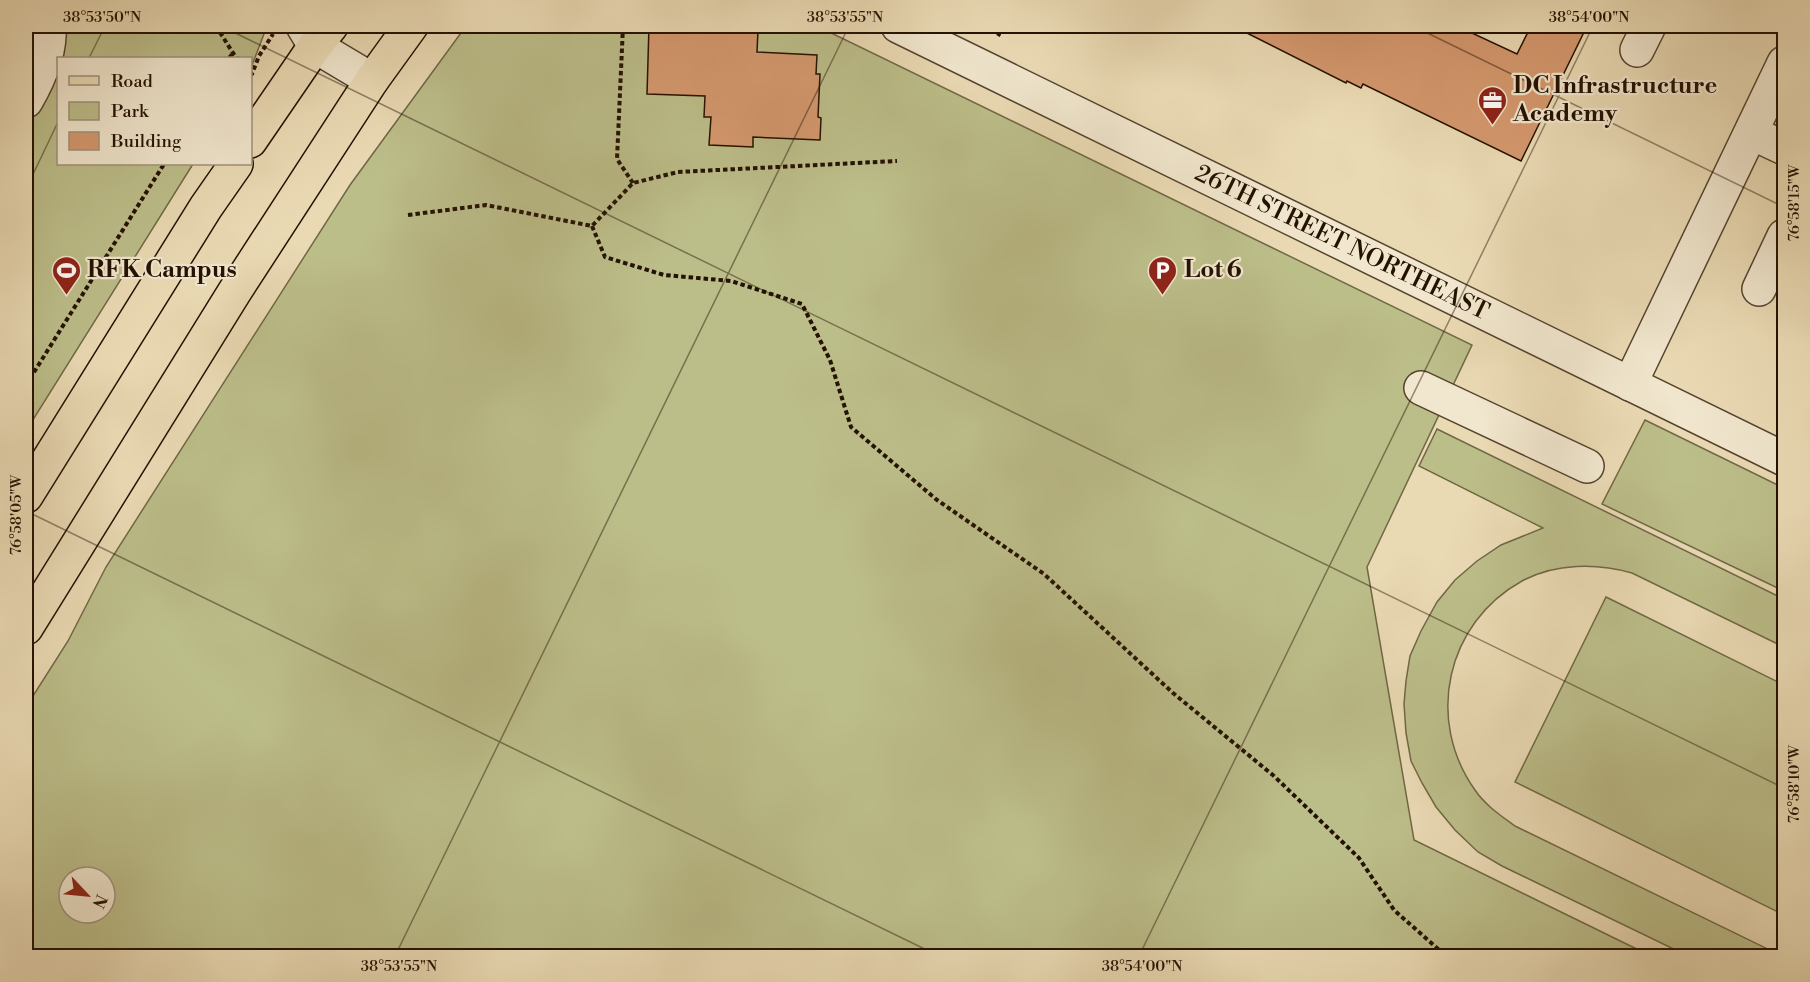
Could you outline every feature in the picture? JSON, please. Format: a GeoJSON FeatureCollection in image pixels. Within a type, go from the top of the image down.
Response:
{"type":"FeatureCollection","features":[{"type":"Feature","properties":{"kind":"main road"},"geometry":{"type":"LineString","coordinates":[[26,628],[235,291],[372,80],[411,26]]}},
{"type":"Feature","properties":{"kind":"main road"},"geometry":{"type":"LineString","coordinates":[[252,137],[306,33]]}},
{"type":"Feature","properties":{"kind":"main road"},"geometry":{"type":"LineString","coordinates":[[26,496],[206,207],[235,165]]}},
{"type":"Feature","properties":{"kind":"street"},"geometry":{"type":"LineString","coordinates":[[26,101],[37,82],[50,38],[49,26]]}},
{"type":"Feature","properties":{"kind":"street","name":"26TH STREET NORTHEAST"},"geometry":{"type":"LineString","coordinates":[[898,26],[950,37],[1269,208],[1785,459]]}},
{"type":"Feature","properties":{"kind":"street"},"geometry":{"type":"LineString","coordinates":[[306,33],[372,80]]}},
{"type":"Feature","properties":{"kind":"street"},"geometry":{"type":"LineString","coordinates":[[1630,384],[1785,63]]}},
{"type":"Feature","properties":{"kind":"street"},"geometry":{"type":"LineString","coordinates":[[1752,133],[1785,148]]}},
{"type":"Feature","properties":{"kind":"street"},"geometry":{"type":"LineString","coordinates":[[1759,289],[1785,237]]}},
{"type":"Feature","properties":{"kind":"street"},"geometry":{"type":"LineString","coordinates":[[1421,388],[1587,466]]}},
{"type":"Feature","properties":{"kind":"path"},"geometry":{"type":"LineString","coordinates":[[216,26],[236,57]]}},
{"type":"Feature","properties":{"kind":"path"},"geometry":{"type":"LineString","coordinates":[[623,26],[617,159],[633,183]]}},
{"type":"Feature","properties":{"kind":"path"},"geometry":{"type":"LineString","coordinates":[[998,36],[1003,26]]}},
{"type":"Feature","properties":{"kind":"path"},"geometry":{"type":"LineString","coordinates":[[252,74],[259,56],[306,33]]}},
{"type":"Feature","properties":{"kind":"path"},"geometry":{"type":"LineString","coordinates":[[230,57],[232,53]]}},
{"type":"Feature","properties":{"kind":"path"},"geometry":{"type":"LineString","coordinates":[[592,226],[633,183],[678,172],[897,161]]}},
{"type":"Feature","properties":{"kind":"path"},"geometry":{"type":"LineString","coordinates":[[26,385],[163,165]]}},
{"type":"Feature","properties":{"kind":"path"},"geometry":{"type":"LineString","coordinates":[[408,215],[486,205],[592,226]]}},
{"type":"Feature","properties":{"kind":"path"},"geometry":{"type":"LineString","coordinates":[[592,226],[605,257],[664,275],[731,281],[802,304],[830,360],[851,427],[937,500],[1044,574],[1173,693],[1274,776],[1359,858],[1394,910],[1446,957]]}},
{"type":"Feature","properties":{"kind":"green space","name":"RFK Campus"},"geometry":{"type":"Polygon","coordinates":[[[26,26],[267,26],[252,65],[252,57],[57,57],[57,165],[192,165],[26,431],[26,26]]]}},
{"type":"Feature","properties":{"kind":"green space"},"geometry":{"type":"Polygon","coordinates":[[[466,26],[817,26],[1472,345],[1367,567],[1414,840],[1651,956],[26,956],[26,707],[68,641],[106,567],[350,185],[466,26]]]}},
{"type":"Feature","properties":{"kind":"green space"},"geometry":{"type":"Polygon","coordinates":[[[1645,420],[1784,488],[1784,591],[1602,504],[1645,420]]]}},
{"type":"Feature","properties":{"kind":"green space"},"geometry":{"type":"Polygon","coordinates":[[[1437,429],[1784,599],[1784,647],[1632,573],[1591,566],[1576,566],[1535,575],[1496,599],[1476,622],[1461,647],[1451,675],[1448,704],[1451,734],[1460,763],[1479,795],[1504,818],[1515,826],[1782,956],[1688,956],[1502,866],[1478,852],[1455,830],[1436,807],[1411,761],[1406,733],[1404,704],[1410,656],[1437,602],[1455,580],[1501,545],[1543,528],[1419,466],[1437,429]]]}},
{"type":"Feature","properties":{"kind":"green space"},"geometry":{"type":"Polygon","coordinates":[[[1606,597],[1784,685],[1784,915],[1515,782],[1606,597]]]}},
{"type":"Feature","properties":{"kind":"building"},"geometry":{"type":"Polygon","coordinates":[[[649,26],[758,30],[757,52],[817,55],[816,74],[820,74],[818,117],[821,118],[820,140],[753,137],[753,147],[709,145],[711,117],[704,117],[705,96],[647,94],[649,26]]]}},
{"type":"Feature","properties":{"kind":"building","name":"DC Infrastructure Academy"},"geometry":{"type":"Polygon","coordinates":[[[1233,26],[1457,26],[1517,54],[1531,26],[1587,26],[1521,161],[1363,84],[1361,88],[1347,81],[1346,83],[1233,26]]]}},
{"type":"Feature","properties":{"kind":"place","name":"DC Infrastructure Academy"},"geometry":{"type":"Point","coordinates":[1492,126]}},
{"type":"Feature","properties":{"kind":"place","name":"RFK Campus"},"geometry":{"type":"Point","coordinates":[66,296]}},
{"type":"Feature","properties":{"kind":"place","name":"Lot 6"},"geometry":{"type":"Point","coordinates":[1163,296]}}]}
